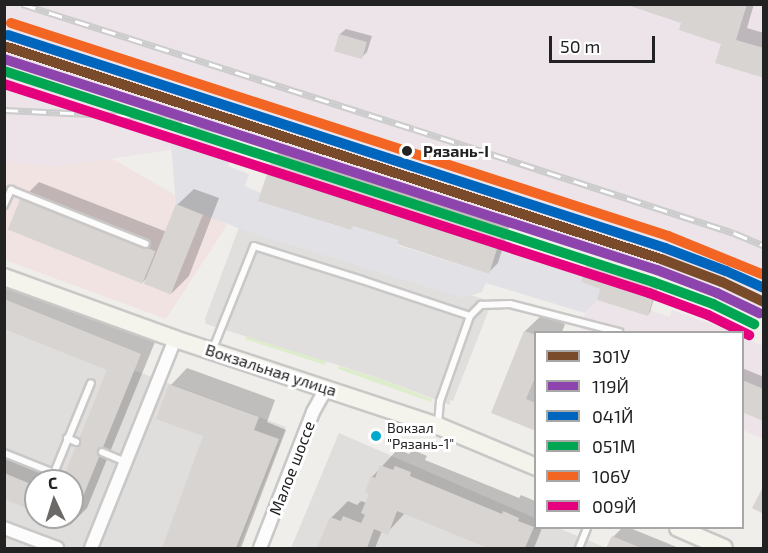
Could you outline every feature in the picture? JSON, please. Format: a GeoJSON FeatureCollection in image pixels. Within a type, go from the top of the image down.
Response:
{"type":"FeatureCollection","features":[{"type":"Feature","properties":{"kind":"main road","name":"Вокзальная улица"},"geometry":{"type":"LineString","coordinates":[[4,277],[175,339],[438,426],[534,466]]}},
{"type":"Feature","properties":{"kind":"main road"},"geometry":{"type":"LineString","coordinates":[[680,529],[724,549]]}},
{"type":"Feature","properties":{"kind":"street"},"geometry":{"type":"LineString","coordinates":[[90,549],[175,339]]}},
{"type":"Feature","properties":{"kind":"street","name":"Малое шоссе"},"geometry":{"type":"LineString","coordinates":[[260,549],[313,412],[327,389]]}},
{"type":"Feature","properties":{"kind":"street"},"geometry":{"type":"LineString","coordinates":[[4,528],[57,549]]}},
{"type":"Feature","properties":{"kind":"lane"},"geometry":{"type":"LineString","coordinates":[[4,205],[11,190],[146,244]]}},
{"type":"Feature","properties":{"kind":"lane"},"geometry":{"type":"LineString","coordinates":[[212,351],[254,246],[470,316]]}},
{"type":"Feature","properties":{"kind":"lane"},"geometry":{"type":"LineString","coordinates":[[438,426],[440,402],[470,316],[481,305],[510,304],[611,331]]}},
{"type":"Feature","properties":{"kind":"lane"},"geometry":{"type":"LineString","coordinates":[[4,453],[54,473],[91,383]]}},
{"type":"Feature","properties":{"kind":"lane"},"geometry":{"type":"LineString","coordinates":[[67,438],[76,442]]}},
{"type":"Feature","properties":{"kind":"lane"},"geometry":{"type":"LineString","coordinates":[[102,452],[125,462]]}},
{"type":"Feature","properties":{"kind":"lane"},"geometry":{"type":"LineString","coordinates":[[579,549],[587,529]]}},
{"type":"Feature","properties":{"kind":"shaded area"},"geometry":{"type":"Polygon","coordinates":[[[5,5],[763,5],[763,317],[685,282],[197,124],[185,132],[170,134],[171,150],[54,167],[5,161],[5,5]]]}},
{"type":"Feature","properties":{"kind":"shaded area"},"geometry":{"type":"Polygon","coordinates":[[[197,124],[238,137],[228,166],[249,174],[245,186],[328,223],[351,230],[353,226],[376,233],[398,240],[397,245],[489,274],[498,247],[582,277],[581,282],[600,289],[597,300],[585,313],[486,283],[482,292],[462,298],[243,230],[176,204],[170,134],[185,132],[197,124]]]}},
{"type":"Feature","properties":{"kind":"shaded area"},"geometry":{"type":"Polygon","coordinates":[[[4,138],[80,140],[227,225],[166,319],[5,260],[4,138]]]}},
{"type":"Feature","properties":{"kind":"shaded area"},"geometry":{"type":"Polygon","coordinates":[[[242,219],[492,302],[453,401],[450,400],[450,405],[379,378],[206,324],[205,319],[242,219]]]}},
{"type":"Feature","properties":{"kind":"shaded area"},"geometry":{"type":"Polygon","coordinates":[[[597,300],[648,316],[650,310],[670,317],[672,310],[731,331],[588,331],[581,329],[585,313],[597,300]]]}},
{"type":"Feature","properties":{"kind":"shaded area"},"geometry":{"type":"Polygon","coordinates":[[[4,322],[286,427],[239,548],[5,548],[4,322]]]}},
{"type":"Feature","properties":{"kind":"shaded area"},"geometry":{"type":"Polygon","coordinates":[[[744,337],[763,346],[763,439],[744,430],[744,337]]]}},
{"type":"Feature","properties":{"kind":"shaded area"},"geometry":{"type":"Polygon","coordinates":[[[339,433],[534,518],[534,529],[560,529],[607,548],[291,548],[339,433]]]}},
{"type":"Feature","properties":{"kind":"green space"},"geometry":{"type":"Polygon","coordinates":[[[246,336],[326,361],[325,365],[245,339],[246,336]]]}},
{"type":"Feature","properties":{"kind":"green space"},"geometry":{"type":"Polygon","coordinates":[[[339,366],[379,378],[432,399],[431,402],[338,369],[339,366]]]}},
{"type":"Feature","properties":{"kind":"building"},"geometry":{"type":"Polygon","coordinates":[[[624,4],[747,4],[736,40],[764,48],[764,78],[715,63],[721,44],[679,30],[681,23],[624,4]]]}},
{"type":"Feature","properties":{"kind":"building"},"geometry":{"type":"Polygon","coordinates":[[[339,34],[367,42],[362,59],[334,51],[339,34]]]}},
{"type":"Feature","properties":{"kind":"building"},"geometry":{"type":"Polygon","coordinates":[[[273,156],[503,229],[489,274],[397,244],[398,240],[376,233],[353,226],[351,230],[258,201],[273,156]]]}},
{"type":"Feature","properties":{"kind":"building"},"geometry":{"type":"Polygon","coordinates":[[[21,197],[155,251],[142,284],[8,229],[21,197]]]}},
{"type":"Feature","properties":{"kind":"building"},"geometry":{"type":"Polygon","coordinates":[[[176,204],[203,215],[171,295],[144,284],[176,204]]]}},
{"type":"Feature","properties":{"kind":"building"},"geometry":{"type":"Polygon","coordinates":[[[586,265],[656,288],[648,316],[597,300],[600,289],[581,282],[586,265]]]}},
{"type":"Feature","properties":{"kind":"building"},"geometry":{"type":"Polygon","coordinates":[[[4,299],[141,354],[84,494],[84,469],[67,469],[107,370],[4,329],[4,299]]]}},
{"type":"Feature","properties":{"kind":"building"},"geometry":{"type":"Polygon","coordinates":[[[524,331],[534,334],[534,380],[526,399],[534,402],[534,430],[491,413],[524,331]]]}},
{"type":"Feature","properties":{"kind":"building"},"geometry":{"type":"Polygon","coordinates":[[[744,381],[764,389],[763,421],[744,413],[744,381]]]}},
{"type":"Feature","properties":{"kind":"building"},"geometry":{"type":"Polygon","coordinates":[[[169,384],[259,417],[254,430],[279,439],[236,548],[162,548],[203,436],[156,419],[169,384]]]}},
{"type":"Feature","properties":{"kind":"building"},"geometry":{"type":"Polygon","coordinates":[[[380,465],[393,470],[395,466],[411,472],[410,476],[502,514],[503,511],[519,518],[518,521],[534,527],[525,548],[488,548],[397,511],[388,535],[374,529],[367,548],[317,548],[330,517],[341,521],[343,516],[361,523],[365,515],[361,513],[369,494],[365,492],[371,476],[375,478],[380,465]]]}},
{"type":"Feature","properties":{"kind":"building"},"geometry":{"type":"Polygon","coordinates":[[[4,473],[24,481],[24,507],[4,499],[4,473]]]}},
{"type":"Feature","properties":{"kind":"building"},"geometry":{"type":"Polygon","coordinates":[[[764,485],[764,514],[752,508],[764,485]]]}},
{"type":"Feature","properties":{"kind":"building"},"geometry":{"type":"Polygon","coordinates":[[[612,536],[641,548],[606,548],[612,536]]]}},
{"type":"Feature","properties":{"kind":"railway"},"geometry":{"type":"LineString","coordinates":[[22,4],[734,233],[764,246]]}},
{"type":"Feature","properties":{"kind":"railway"},"geometry":{"type":"LineString","coordinates":[[4,110],[155,117],[234,132]]}},
{"type":"Feature","properties":{"kind":"transit line","name":"106У"},"geometry":{"type":"LineString","coordinates":[[11,23],[668,236],[764,275]]}},
{"type":"Feature","properties":{"kind":"transit line","name":"041Й"},"geometry":{"type":"LineString","coordinates":[[8,35],[665,248],[764,288]]}},
{"type":"Feature","properties":{"kind":"transit line","name":"301У"},"geometry":{"type":"LineString","coordinates":[[4,46],[661,259],[722,282],[764,302]]}},
{"type":"Feature","properties":{"kind":"transit line","name":"119Й"},"geometry":{"type":"LineString","coordinates":[[4,59],[657,270],[717,293],[759,313]]}},
{"type":"Feature","properties":{"kind":"transit line","name":"051М"},"geometry":{"type":"LineString","coordinates":[[4,71],[653,282],[713,304],[754,324]]}},
{"type":"Feature","properties":{"kind":"transit line","name":"009Й"},"geometry":{"type":"LineString","coordinates":[[4,84],[649,293],[708,315],[741,331]]}},
{"type":"Feature","properties":{"kind":"transit line","name":"009Й"},"geometry":{"type":"LineString","coordinates":[[744,333],[749,335]]}},
{"type":"Feature","properties":{"kind":"place","name":"Рязань-I"},"geometry":{"type":"Point","coordinates":[407,151]}},
{"type":"Feature","properties":{"kind":"place","name":"Вокзал \"Рязань-1\""},"geometry":{"type":"Point","coordinates":[376,436]}}]}
